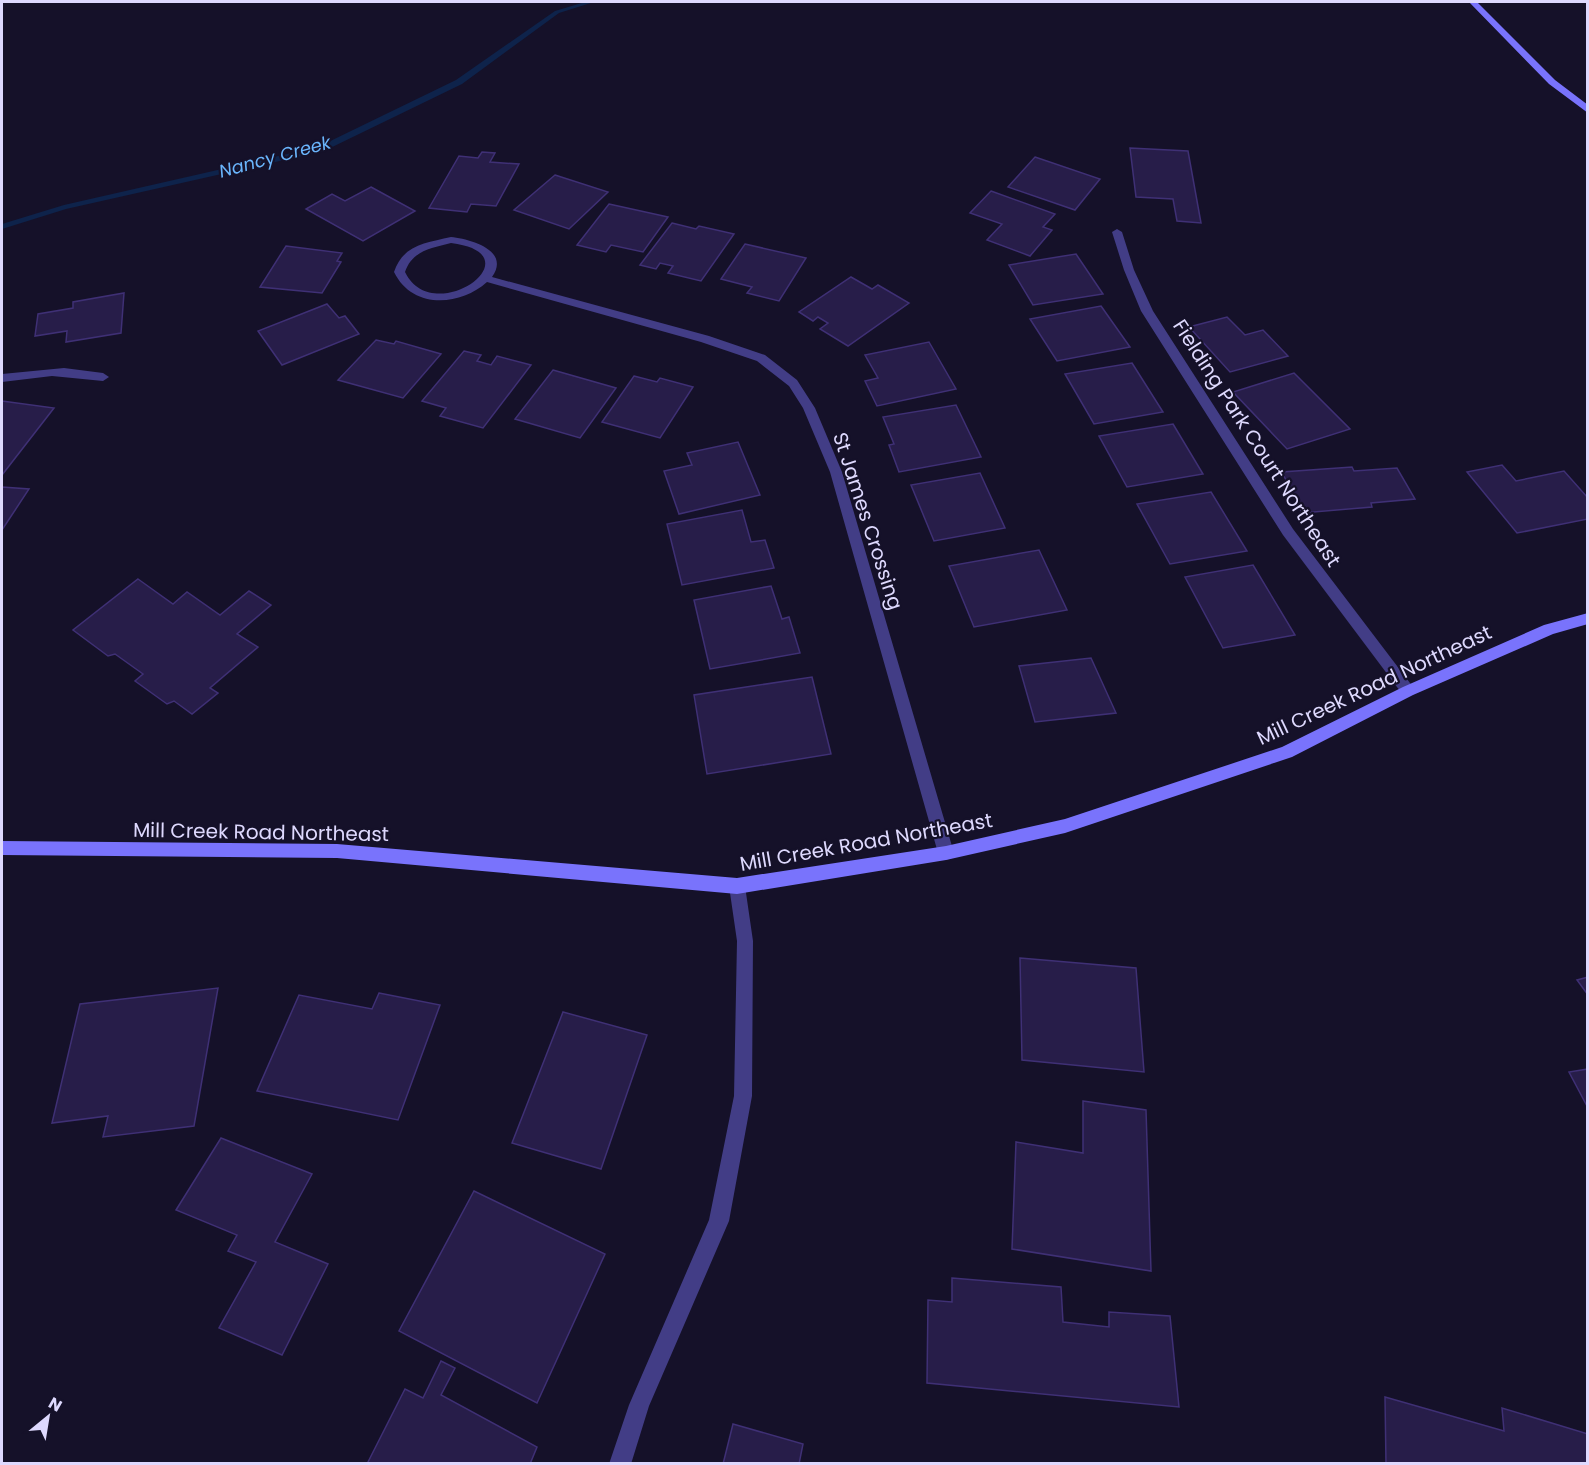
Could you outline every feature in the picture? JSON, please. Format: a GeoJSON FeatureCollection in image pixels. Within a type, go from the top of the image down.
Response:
{"type":"FeatureCollection","features":[{"type":"Feature","properties":{"kind":"street"},"geometry":{"type":"LineString","coordinates":[[1473,2],[1552,82],[1587,110]]}},
{"type":"Feature","properties":{"kind":"street","name":"Fielding Park Court Northeast"},"geometry":{"type":"LineString","coordinates":[[1117,232],[1129,270],[1147,311],[1288,532],[1408,692]]}},
{"type":"Feature","properties":{"kind":"street"},"geometry":{"type":"LineString","coordinates":[[458,240],[477,244],[486,251],[491,259],[491,269],[485,278],[462,292],[431,296],[417,294],[406,288],[400,280],[398,271],[405,258],[421,246],[458,240]]}},
{"type":"Feature","properties":{"kind":"street","name":"St James Crossing"},"geometry":{"type":"LineString","coordinates":[[485,278],[705,339],[761,358],[793,382],[809,408],[836,472],[946,852]]}},
{"type":"Feature","properties":{"kind":"street"},"geometry":{"type":"LineString","coordinates":[[2,378],[44,370],[103,377]]}},
{"type":"Feature","properties":{"kind":"street","name":"Mill Creek Road Northeast"},"geometry":{"type":"LineString","coordinates":[[2,848],[337,851],[737,886],[946,852],[1065,826],[1287,752],[1408,692],[1549,629],[1587,618]]}},
{"type":"Feature","properties":{"kind":"street"},"geometry":{"type":"LineString","coordinates":[[620,1464],[639,1405],[719,1221],[743,1096],[745,941],[737,886]]}},
{"type":"Feature","properties":{"kind":"building"},"geometry":{"type":"Polygon","coordinates":[[[1130,148],[1188,151],[1201,223],[1177,221],[1173,199],[1136,197],[1130,148]]]}},
{"type":"Feature","properties":{"kind":"building"},"geometry":{"type":"Polygon","coordinates":[[[482,152],[495,153],[490,162],[519,164],[496,206],[471,204],[467,212],[429,208],[459,156],[478,158],[482,152]]]}},
{"type":"Feature","properties":{"kind":"building"},"geometry":{"type":"Polygon","coordinates":[[[1035,157],[1100,179],[1075,210],[1008,187],[1035,157]]]}},
{"type":"Feature","properties":{"kind":"building"},"geometry":{"type":"Polygon","coordinates":[[[555,175],[608,192],[569,229],[514,210],[555,175]]]}},
{"type":"Feature","properties":{"kind":"building"},"geometry":{"type":"Polygon","coordinates":[[[371,187],[415,211],[363,241],[306,209],[332,194],[345,201],[371,187]]]}},
{"type":"Feature","properties":{"kind":"building"},"geometry":{"type":"Polygon","coordinates":[[[991,191],[1055,214],[1043,227],[1052,230],[1030,256],[987,240],[1002,224],[970,213],[991,191]]]}},
{"type":"Feature","properties":{"kind":"building"},"geometry":{"type":"Polygon","coordinates":[[[609,204],[668,217],[643,252],[611,245],[606,252],[577,245],[609,204]]]}},
{"type":"Feature","properties":{"kind":"building"},"geometry":{"type":"Polygon","coordinates":[[[672,223],[734,234],[701,281],[668,273],[673,266],[660,263],[656,269],[640,265],[672,223]]]}},
{"type":"Feature","properties":{"kind":"building"},"geometry":{"type":"Polygon","coordinates":[[[745,244],[806,258],[779,301],[747,293],[752,287],[721,279],[745,244]]]}},
{"type":"Feature","properties":{"kind":"building"},"geometry":{"type":"Polygon","coordinates":[[[286,246],[342,253],[337,261],[341,262],[322,293],[260,287],[286,246]]]}},
{"type":"Feature","properties":{"kind":"building"},"geometry":{"type":"Polygon","coordinates":[[[1076,254],[1103,294],[1033,305],[1009,265],[1076,254]]]}},
{"type":"Feature","properties":{"kind":"building"},"geometry":{"type":"Polygon","coordinates":[[[851,277],[872,289],[878,285],[909,303],[848,346],[820,329],[828,323],[818,317],[813,321],[799,312],[851,277]]]}},
{"type":"Feature","properties":{"kind":"building"},"geometry":{"type":"Polygon","coordinates":[[[124,293],[121,333],[66,342],[67,331],[35,336],[38,314],[73,308],[73,302],[124,293]]]}},
{"type":"Feature","properties":{"kind":"building"},"geometry":{"type":"Polygon","coordinates":[[[327,304],[339,318],[345,316],[359,334],[282,365],[258,331],[327,304]]]}},
{"type":"Feature","properties":{"kind":"building"},"geometry":{"type":"Polygon","coordinates":[[[1101,306],[1130,347],[1057,361],[1030,319],[1101,306]]]}},
{"type":"Feature","properties":{"kind":"building"},"geometry":{"type":"Polygon","coordinates":[[[1227,317],[1245,335],[1263,330],[1288,356],[1230,372],[1189,327],[1227,317]]]}},
{"type":"Feature","properties":{"kind":"building"},"geometry":{"type":"Polygon","coordinates":[[[376,340],[394,344],[396,341],[441,354],[403,398],[338,380],[376,340]]]}},
{"type":"Feature","properties":{"kind":"building"},"geometry":{"type":"Polygon","coordinates":[[[929,342],[956,389],[877,406],[865,381],[878,378],[865,355],[929,342]]]}},
{"type":"Feature","properties":{"kind":"building"},"geometry":{"type":"Polygon","coordinates":[[[464,351],[481,355],[477,361],[491,365],[497,356],[531,365],[483,428],[440,416],[446,408],[422,401],[464,351]]]}},
{"type":"Feature","properties":{"kind":"building"},"geometry":{"type":"Polygon","coordinates":[[[1132,363],[1163,412],[1094,424],[1065,374],[1132,363]]]}},
{"type":"Feature","properties":{"kind":"building"},"geometry":{"type":"Polygon","coordinates":[[[553,370],[616,388],[580,438],[515,419],[553,370]]]}},
{"type":"Feature","properties":{"kind":"building"},"geometry":{"type":"Polygon","coordinates":[[[1294,373],[1350,429],[1287,449],[1233,392],[1294,373]]]}},
{"type":"Feature","properties":{"kind":"building"},"geometry":{"type":"Polygon","coordinates":[[[634,376],[657,382],[660,378],[693,387],[660,438],[602,422],[634,376]]]}},
{"type":"Feature","properties":{"kind":"building"},"geometry":{"type":"Polygon","coordinates":[[[2,401],[54,408],[2,475],[2,401]]]}},
{"type":"Feature","properties":{"kind":"building"},"geometry":{"type":"Polygon","coordinates":[[[956,405],[981,457],[899,472],[889,445],[894,444],[883,417],[956,405]]]}},
{"type":"Feature","properties":{"kind":"building"},"geometry":{"type":"Polygon","coordinates":[[[1173,424],[1203,474],[1127,487],[1099,436],[1173,424]]]}},
{"type":"Feature","properties":{"kind":"building"},"geometry":{"type":"Polygon","coordinates":[[[738,442],[760,495],[679,514],[664,471],[692,465],[687,453],[738,442]]]}},
{"type":"Feature","properties":{"kind":"building"},"geometry":{"type":"Polygon","coordinates":[[[1502,465],[1516,481],[1564,471],[1588,498],[1588,519],[1517,533],[1467,472],[1502,465]]]}},
{"type":"Feature","properties":{"kind":"building"},"geometry":{"type":"Polygon","coordinates":[[[1352,467],[1354,471],[1397,468],[1415,499],[1371,503],[1372,507],[1302,513],[1282,472],[1352,467]]]}},
{"type":"Feature","properties":{"kind":"building"},"geometry":{"type":"Polygon","coordinates":[[[980,473],[1005,528],[934,541],[911,485],[980,473]]]}},
{"type":"Feature","properties":{"kind":"building"},"geometry":{"type":"Polygon","coordinates":[[[2,487],[29,489],[2,530],[2,487]]]}},
{"type":"Feature","properties":{"kind":"building"},"geometry":{"type":"Polygon","coordinates":[[[1211,492],[1247,551],[1170,564],[1137,504],[1211,492]]]}},
{"type":"Feature","properties":{"kind":"building"},"geometry":{"type":"Polygon","coordinates":[[[742,510],[751,542],[765,540],[774,568],[682,585],[667,524],[742,510]]]}},
{"type":"Feature","properties":{"kind":"building"},"geometry":{"type":"Polygon","coordinates":[[[1039,550],[1067,610],[974,627],[949,566],[1039,550]]]}},
{"type":"Feature","properties":{"kind":"building"},"geometry":{"type":"Polygon","coordinates":[[[1253,565],[1295,635],[1223,648],[1185,577],[1253,565]]]}},
{"type":"Feature","properties":{"kind":"building"},"geometry":{"type":"Polygon","coordinates":[[[138,579],[173,604],[187,592],[220,615],[249,591],[271,605],[237,634],[258,647],[210,688],[218,693],[192,714],[174,701],[167,704],[135,681],[143,674],[115,654],[108,656],[73,630],[138,579]]]}},
{"type":"Feature","properties":{"kind":"building"},"geometry":{"type":"Polygon","coordinates":[[[771,586],[782,619],[789,617],[800,653],[710,669],[694,600],[771,586]]]}},
{"type":"Feature","properties":{"kind":"building"},"geometry":{"type":"Polygon","coordinates":[[[1091,658],[1116,713],[1035,722],[1019,666],[1091,658]]]}},
{"type":"Feature","properties":{"kind":"building"},"geometry":{"type":"Polygon","coordinates":[[[812,677],[831,754],[707,774],[694,695],[812,677]]]}},
{"type":"Feature","properties":{"kind":"building"},"geometry":{"type":"Polygon","coordinates":[[[1020,958],[1136,968],[1144,1072],[1022,1060],[1020,958]]]}},
{"type":"Feature","properties":{"kind":"building"},"geometry":{"type":"Polygon","coordinates":[[[1588,977],[1588,995],[1577,980],[1588,977]]]}},
{"type":"Feature","properties":{"kind":"building"},"geometry":{"type":"Polygon","coordinates":[[[218,988],[194,1126],[103,1137],[108,1116],[52,1123],[80,1004],[218,988]]]}},
{"type":"Feature","properties":{"kind":"building"},"geometry":{"type":"Polygon","coordinates":[[[379,993],[440,1005],[398,1120],[257,1091],[299,995],[372,1009],[379,993]]]}},
{"type":"Feature","properties":{"kind":"building"},"geometry":{"type":"Polygon","coordinates":[[[563,1012],[647,1035],[601,1169],[512,1143],[563,1012]]]}},
{"type":"Feature","properties":{"kind":"building"},"geometry":{"type":"Polygon","coordinates":[[[1588,1069],[1588,1108],[1569,1072],[1588,1069]]]}},
{"type":"Feature","properties":{"kind":"building"},"geometry":{"type":"Polygon","coordinates":[[[1083,1101],[1146,1110],[1151,1271],[1012,1249],[1016,1142],[1083,1153],[1083,1101]]]}},
{"type":"Feature","properties":{"kind":"building"},"geometry":{"type":"Polygon","coordinates":[[[221,1138],[312,1174],[275,1242],[328,1264],[282,1355],[219,1328],[256,1262],[228,1251],[237,1235],[176,1210],[221,1138]]]}},
{"type":"Feature","properties":{"kind":"building"},"geometry":{"type":"Polygon","coordinates":[[[474,1191],[605,1254],[537,1403],[399,1331],[474,1191]]]}},
{"type":"Feature","properties":{"kind":"building"},"geometry":{"type":"Polygon","coordinates":[[[952,1278],[1061,1287],[1063,1322],[1109,1327],[1109,1312],[1170,1316],[1179,1407],[927,1383],[928,1300],[952,1302],[952,1278]]]}},
{"type":"Feature","properties":{"kind":"building"},"geometry":{"type":"Polygon","coordinates":[[[441,1361],[455,1368],[441,1395],[537,1447],[530,1464],[367,1464],[405,1389],[423,1398],[441,1361]]]}},
{"type":"Feature","properties":{"kind":"building"},"geometry":{"type":"Polygon","coordinates":[[[1385,1397],[1504,1431],[1502,1408],[1588,1434],[1588,1464],[1386,1464],[1385,1397]]]}},
{"type":"Feature","properties":{"kind":"building"},"geometry":{"type":"Polygon","coordinates":[[[733,1424],[803,1444],[799,1464],[723,1464],[733,1424]]]}},
{"type":"Feature","properties":{"kind":"waterway","name":"Nancy Creek"},"geometry":{"type":"LineString","coordinates":[[2,227],[64,207],[321,149],[459,82],[557,12],[591,2]]}}]}
